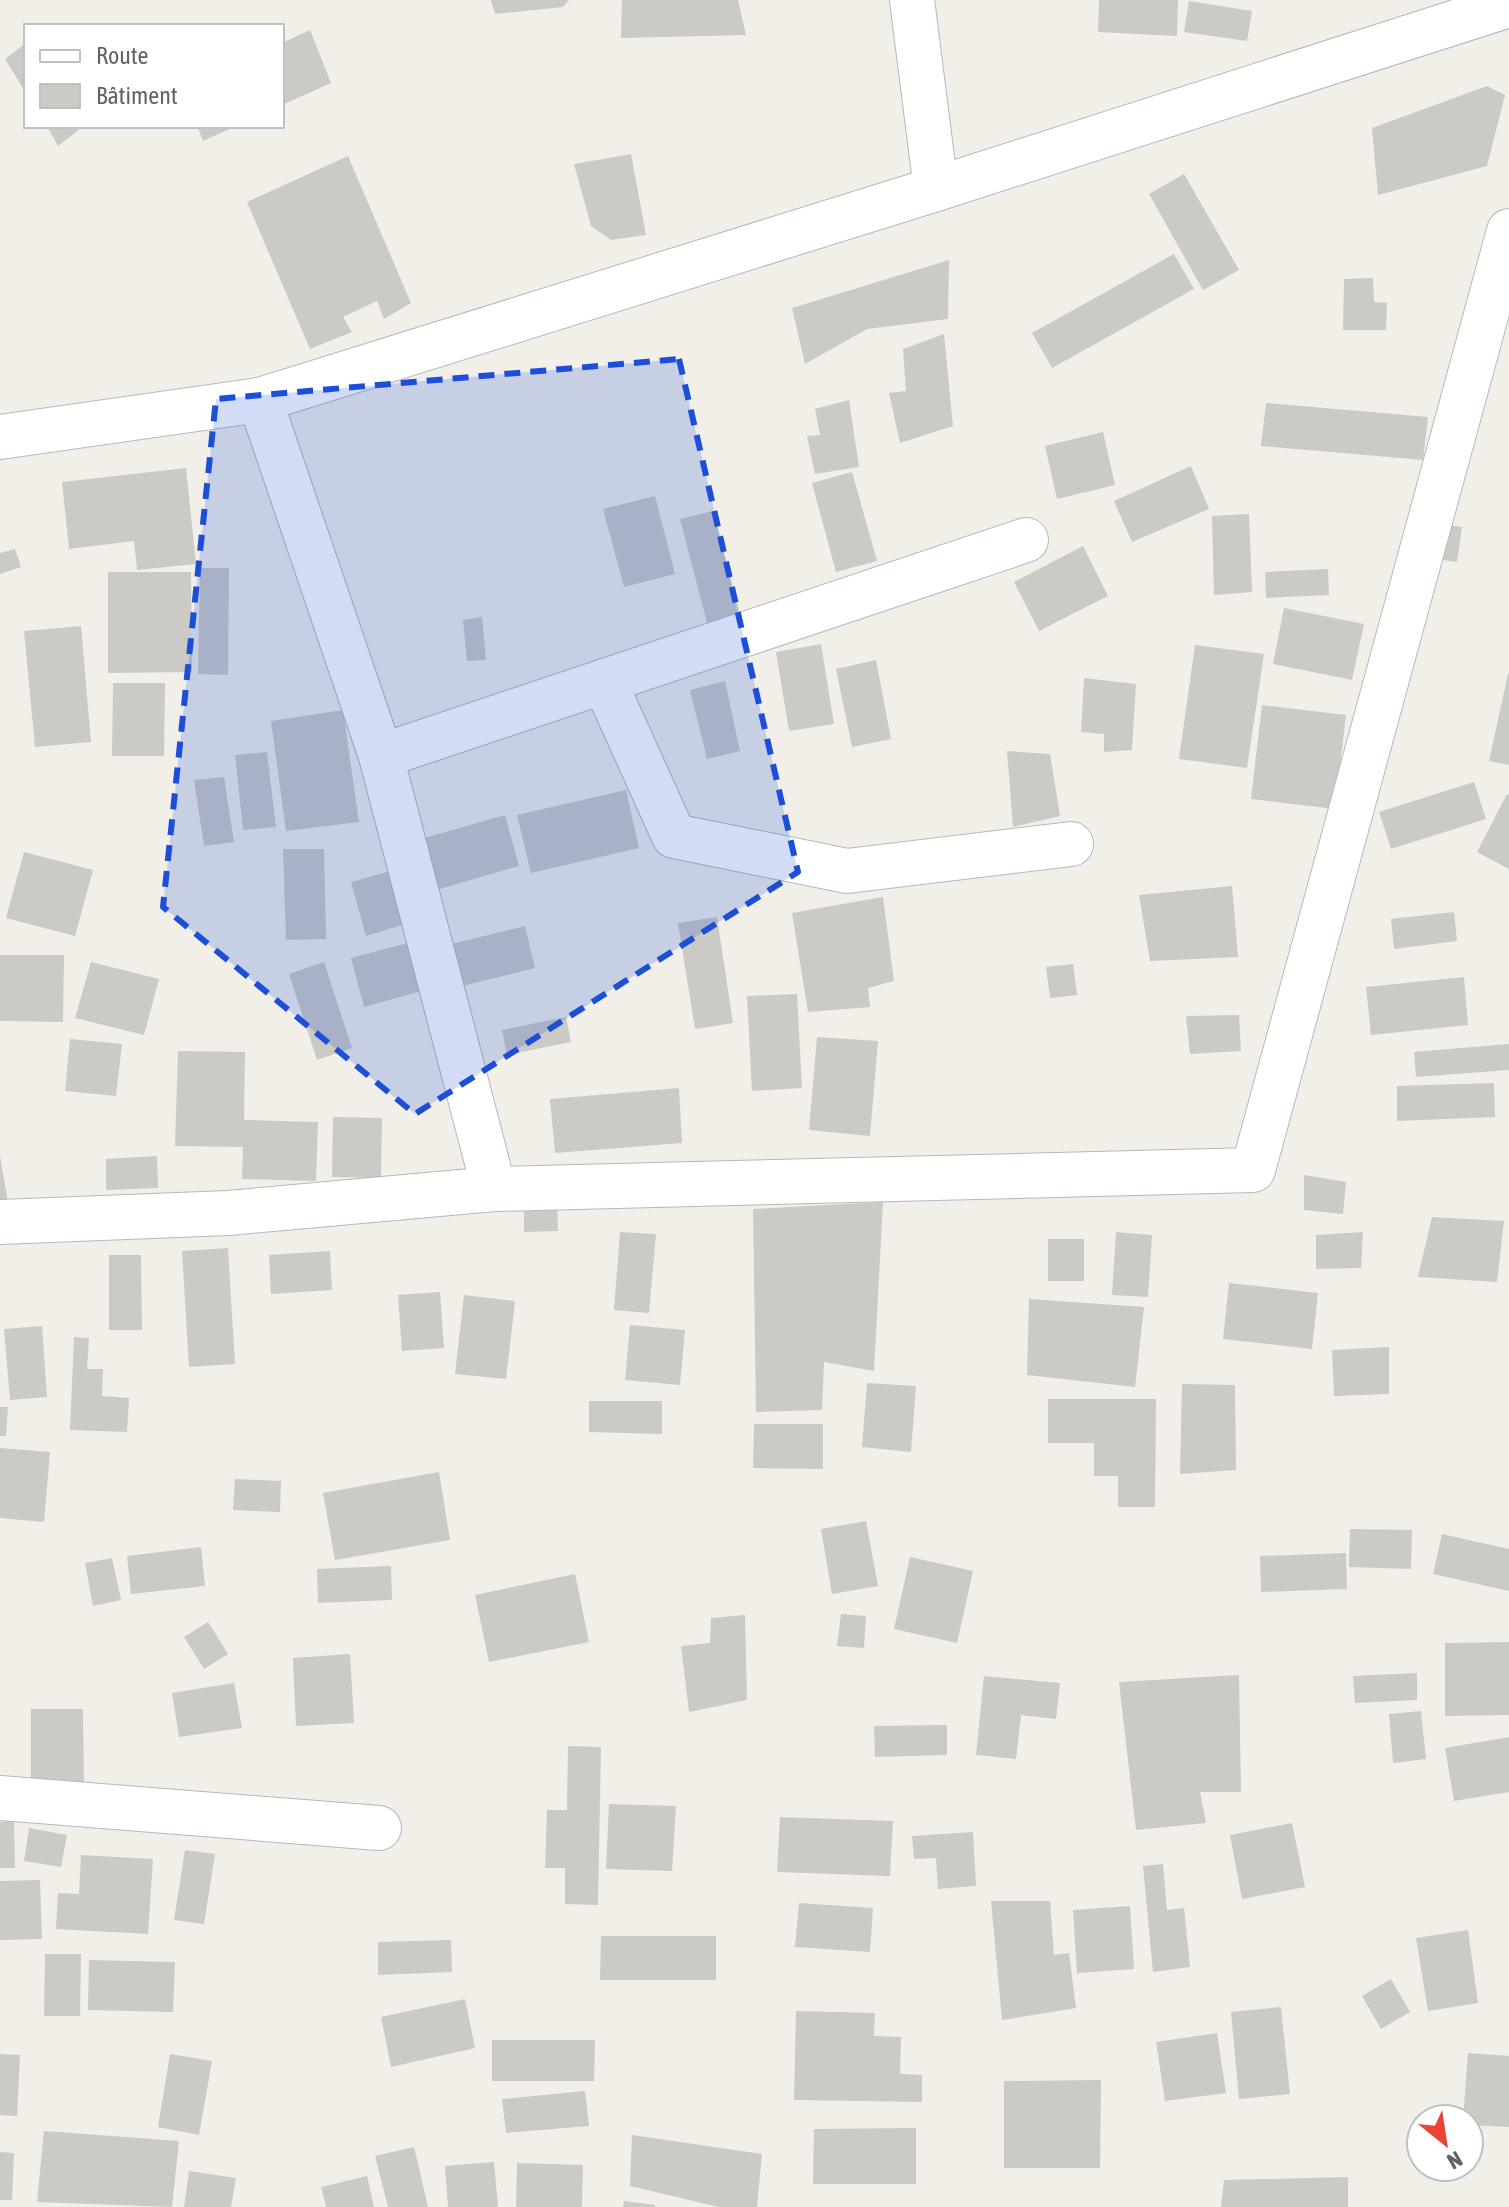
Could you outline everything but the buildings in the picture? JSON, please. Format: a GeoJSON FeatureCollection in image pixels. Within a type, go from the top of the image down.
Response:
{"type":"FeatureCollection","features":[{"type":"Feature","properties":{"kind":"street"},"geometry":{"type":"LineString","coordinates":[[912,0],[936,189]]}},
{"type":"Feature","properties":{"kind":"street"},"geometry":{"type":"LineString","coordinates":[[0,437],[260,400],[936,189],[1509,5]]}},
{"type":"Feature","properties":{"kind":"street"},"geometry":{"type":"LineString","coordinates":[[0,1222],[228,1213],[494,1189],[1253,1170],[1509,231]]}},
{"type":"Feature","properties":{"kind":"street"},"geometry":{"type":"LineString","coordinates":[[260,400],[381,756],[494,1189]]}},
{"type":"Feature","properties":{"kind":"street"},"geometry":{"type":"LineString","coordinates":[[381,756],[1026,540]]}},
{"type":"Feature","properties":{"kind":"street"},"geometry":{"type":"LineString","coordinates":[[604,681],[674,836],[847,871],[1071,844]]}},
{"type":"Feature","properties":{"kind":"street"},"geometry":{"type":"LineString","coordinates":[[0,1798],[379,1828]]}},
{"type":"Feature","properties":{"kind":"highlighted area"},"geometry":{"type":"Polygon","coordinates":[[[679,359],[798,872],[415,1114],[163,907],[216,399],[679,359]]]}}]}
